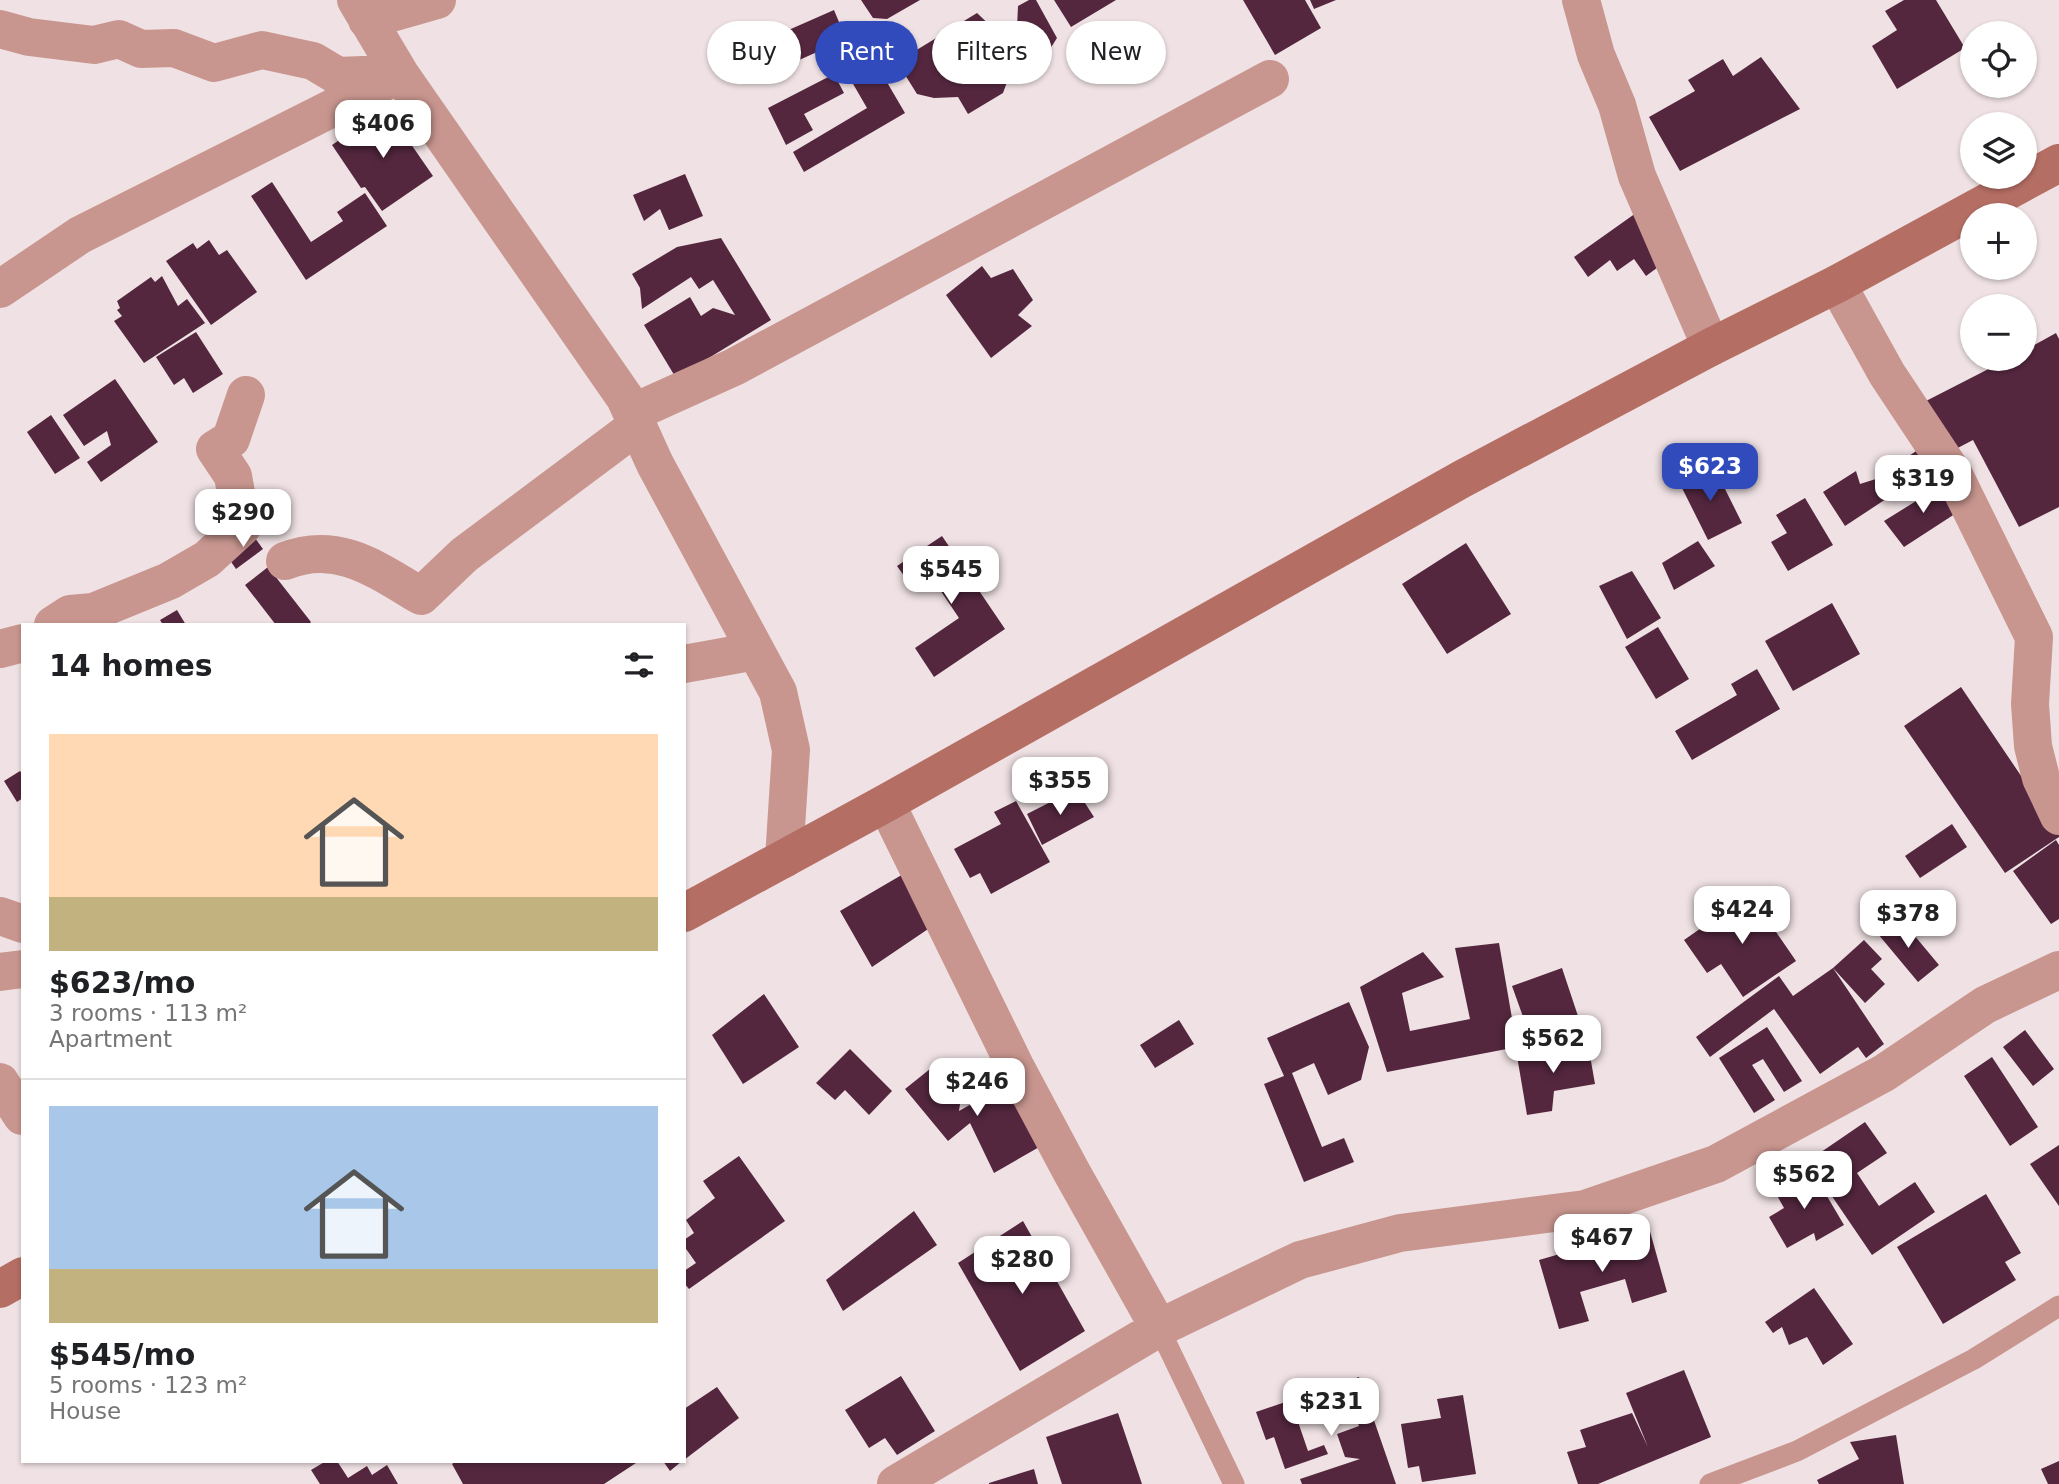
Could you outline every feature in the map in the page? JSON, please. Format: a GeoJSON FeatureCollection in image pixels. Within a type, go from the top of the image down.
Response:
{"type":"FeatureCollection","features":[{"type":"Feature","properties":{"kind":"main road"},"geometry":{"type":"LineString","coordinates":[[686,912],[886,803],[1462,479],[1711,347],[1837,284],[2059,163]]}},
{"type":"Feature","properties":{"kind":"main road"},"geometry":{"type":"LineString","coordinates":[[0,1289],[21,1277]]}},
{"type":"Feature","properties":{"kind":"street"},"geometry":{"type":"LineString","coordinates":[[437,0],[362,10],[400,74],[625,398],[655,464],[778,692],[791,750],[784,859]]}},
{"type":"Feature","properties":{"kind":"street"},"geometry":{"type":"LineString","coordinates":[[1581,0],[1595,55],[1617,105],[1637,176],[1711,347]]}},
{"type":"Feature","properties":{"kind":"street"},"geometry":{"type":"LineString","coordinates":[[0,29],[29,37],[94,45],[119,39],[141,49],[174,48],[214,63],[262,50],[313,61],[338,76],[400,74]]}},
{"type":"Feature","properties":{"kind":"street"},"geometry":{"type":"LineString","coordinates":[[0,289],[80,235],[400,74]]}},
{"type":"Feature","properties":{"kind":"street"},"geometry":{"type":"LineString","coordinates":[[285,561],[299,556],[330,553],[361,561],[421,596],[464,555],[635,419],[1270,79]]}},
{"type":"Feature","properties":{"kind":"street"},"geometry":{"type":"LineString","coordinates":[[1837,284],[1887,374],[1954,475],[2046,630],[2030,704],[2033,746],[2040,778],[2059,816]]}},
{"type":"Feature","properties":{"kind":"street"},"geometry":{"type":"LineString","coordinates":[[56,623],[70,614],[93,612],[169,581],[207,559],[242,527],[233,476],[215,449],[231,439],[246,395]]}},
{"type":"Feature","properties":{"kind":"street"},"geometry":{"type":"LineString","coordinates":[[0,649],[21,644]]}},
{"type":"Feature","properties":{"kind":"street"},"geometry":{"type":"LineString","coordinates":[[686,664],[756,650]]}},
{"type":"Feature","properties":{"kind":"street"},"geometry":{"type":"LineString","coordinates":[[886,803],[1016,1068],[1159,1328]]}},
{"type":"Feature","properties":{"kind":"street"},"geometry":{"type":"LineString","coordinates":[[0,916],[21,923]]}},
{"type":"Feature","properties":{"kind":"street"},"geometry":{"type":"LineString","coordinates":[[0,972],[21,969]]}},
{"type":"Feature","properties":{"kind":"street"},"geometry":{"type":"LineString","coordinates":[[896,1484],[1159,1328],[1300,1260],[1401,1233],[1585,1209],[1716,1164],[1884,1073],[1985,1005],[2059,970]]}},
{"type":"Feature","properties":{"kind":"street"},"geometry":{"type":"LineString","coordinates":[[0,1082],[21,1114]]}},
{"type":"Feature","properties":{"kind":"lane"},"geometry":{"type":"LineString","coordinates":[[1710,1484],[1797,1451],[1974,1359],[2059,1306]]}},
{"type":"Feature","properties":{"kind":"lane"},"geometry":{"type":"LineString","coordinates":[[1159,1328],[1234,1484]]}},
{"type":"Feature","properties":{"kind":"building"},"geometry":{"type":"Polygon","coordinates":[[[861,0],[920,0],[887,19],[873,18],[861,0]]]}},
{"type":"Feature","properties":{"kind":"building"},"geometry":{"type":"Polygon","coordinates":[[[1029,0],[1036,0],[1048,21],[1017,21],[1018,6],[1029,0]]]}},
{"type":"Feature","properties":{"kind":"building"},"geometry":{"type":"Polygon","coordinates":[[[1054,0],[1116,0],[1081,21],[1067,21],[1054,0]]]}},
{"type":"Feature","properties":{"kind":"building"},"geometry":{"type":"Polygon","coordinates":[[[1243,0],[1305,0],[1321,28],[1275,55],[1243,0]]]}},
{"type":"Feature","properties":{"kind":"building"},"geometry":{"type":"Polygon","coordinates":[[[1310,0],[1336,0],[1314,9],[1310,0]]]}},
{"type":"Feature","properties":{"kind":"building"},"geometry":{"type":"Polygon","coordinates":[[[1904,0],[1936,0],[1960,40],[1960,51],[1897,89],[1872,46],[1897,30],[1885,11],[1904,0]]]}},
{"type":"Feature","properties":{"kind":"building"},"geometry":{"type":"Polygon","coordinates":[[[834,10],[839,21],[815,21],[815,53],[801,59],[801,25],[834,10]]]}},
{"type":"Feature","properties":{"kind":"building"},"geometry":{"type":"Polygon","coordinates":[[[977,13],[985,21],[964,21],[977,13]]]}},
{"type":"Feature","properties":{"kind":"building"},"geometry":{"type":"Polygon","coordinates":[[[1052,29],[1057,38],[1052,46],[1052,29]]]}},
{"type":"Feature","properties":{"kind":"building"},"geometry":{"type":"Polygon","coordinates":[[[932,41],[932,84],[1006,84],[1003,93],[968,114],[958,97],[934,98],[917,94],[911,84],[918,84],[918,49],[932,41]]]}},
{"type":"Feature","properties":{"kind":"building"},"geometry":{"type":"Polygon","coordinates":[[[1761,57],[1800,109],[1680,171],[1649,117],[1695,91],[1688,80],[1723,59],[1733,76],[1761,57]]]}},
{"type":"Feature","properties":{"kind":"building"},"geometry":{"type":"Polygon","coordinates":[[[815,84],[839,84],[844,93],[804,114],[813,130],[786,145],[768,108],[815,84]]]}},
{"type":"Feature","properties":{"kind":"building"},"geometry":{"type":"Polygon","coordinates":[[[853,84],[888,84],[905,113],[804,172],[793,152],[867,108],[853,84]]]}},
{"type":"Feature","properties":{"kind":"building"},"geometry":{"type":"Polygon","coordinates":[[[386,108],[433,176],[382,211],[365,187],[361,188],[332,145],[386,108]]]}},
{"type":"Feature","properties":{"kind":"building"},"geometry":{"type":"Polygon","coordinates":[[[685,174],[703,216],[669,230],[660,209],[644,221],[633,195],[685,174]]]}},
{"type":"Feature","properties":{"kind":"building"},"geometry":{"type":"Polygon","coordinates":[[[272,182],[311,242],[343,221],[337,212],[365,193],[387,226],[306,280],[251,196],[272,182]]]}},
{"type":"Feature","properties":{"kind":"building"},"geometry":{"type":"Polygon","coordinates":[[[1636,213],[1669,259],[1646,276],[1634,259],[1617,271],[1610,260],[1588,277],[1574,257],[1636,213]]]}},
{"type":"Feature","properties":{"kind":"building"},"geometry":{"type":"Polygon","coordinates":[[[721,238],[771,320],[676,378],[644,325],[690,297],[701,316],[713,308],[735,315],[713,280],[699,289],[691,277],[642,309],[640,288],[632,274],[677,247],[721,238]]]}},
{"type":"Feature","properties":{"kind":"building"},"geometry":{"type":"Polygon","coordinates":[[[209,240],[219,255],[227,250],[257,292],[211,325],[166,261],[193,243],[197,249],[209,240]]]}},
{"type":"Feature","properties":{"kind":"building"},"geometry":{"type":"Polygon","coordinates":[[[982,266],[991,278],[1013,269],[1033,300],[1018,315],[1032,326],[991,358],[946,295],[982,266]]]}},
{"type":"Feature","properties":{"kind":"building"},"geometry":{"type":"Polygon","coordinates":[[[162,276],[178,306],[187,299],[205,323],[144,363],[114,321],[122,316],[117,310],[120,308],[117,301],[151,277],[155,282],[162,276]]]}},
{"type":"Feature","properties":{"kind":"building"},"geometry":{"type":"Polygon","coordinates":[[[196,332],[223,374],[193,393],[184,378],[174,385],[156,357],[196,332]]]}},
{"type":"Feature","properties":{"kind":"building"},"geometry":{"type":"Polygon","coordinates":[[[2056,333],[2059,339],[2059,507],[2019,527],[1973,440],[1952,451],[1926,401],[1985,371],[2037,371],[2037,343],[2056,333]]]}},
{"type":"Feature","properties":{"kind":"building"},"geometry":{"type":"Polygon","coordinates":[[[115,379],[158,442],[101,482],[87,462],[111,445],[107,431],[84,446],[63,415],[115,379]]]}},
{"type":"Feature","properties":{"kind":"building"},"geometry":{"type":"Polygon","coordinates":[[[51,415],[80,458],[55,474],[27,432],[51,415]]]}},
{"type":"Feature","properties":{"kind":"building"},"geometry":{"type":"Polygon","coordinates":[[[1937,437],[1952,461],[1908,489],[1894,466],[1937,437]]]}},
{"type":"Feature","properties":{"kind":"building"},"geometry":{"type":"Polygon","coordinates":[[[1713,465],[1742,523],[1708,540],[1679,482],[1713,465]]]}},
{"type":"Feature","properties":{"kind":"building"},"geometry":{"type":"Polygon","coordinates":[[[1856,471],[1860,484],[1879,478],[1886,499],[1845,526],[1823,492],[1856,471]]]}},
{"type":"Feature","properties":{"kind":"building"},"geometry":{"type":"Polygon","coordinates":[[[1945,483],[1961,510],[1904,547],[1884,521],[1945,483]]]}},
{"type":"Feature","properties":{"kind":"building"},"geometry":{"type":"Polygon","coordinates":[[[1805,498],[1833,545],[1788,571],[1771,542],[1787,533],[1776,515],[1805,498]]]}},
{"type":"Feature","properties":{"kind":"building"},"geometry":{"type":"Polygon","coordinates":[[[249,530],[263,549],[236,569],[223,550],[249,530]]]}},
{"type":"Feature","properties":{"kind":"building"},"geometry":{"type":"Polygon","coordinates":[[[942,536],[1005,629],[934,677],[915,648],[959,618],[932,578],[914,590],[897,566],[942,536]]]}},
{"type":"Feature","properties":{"kind":"building"},"geometry":{"type":"Polygon","coordinates":[[[1698,541],[1715,566],[1674,590],[1662,563],[1698,541]]]}},
{"type":"Feature","properties":{"kind":"building"},"geometry":{"type":"Polygon","coordinates":[[[1466,543],[1511,614],[1447,654],[1402,584],[1466,543]]]}},
{"type":"Feature","properties":{"kind":"building"},"geometry":{"type":"Polygon","coordinates":[[[268,567],[311,622],[274,623],[245,585],[268,567]]]}},
{"type":"Feature","properties":{"kind":"building"},"geometry":{"type":"Polygon","coordinates":[[[1632,571],[1661,618],[1627,639],[1599,586],[1632,571]]]}},
{"type":"Feature","properties":{"kind":"building"},"geometry":{"type":"Polygon","coordinates":[[[1832,603],[1860,654],[1793,691],[1765,641],[1832,603]]]}},
{"type":"Feature","properties":{"kind":"building"},"geometry":{"type":"Polygon","coordinates":[[[177,610],[185,623],[162,623],[160,620],[177,610]]]}},
{"type":"Feature","properties":{"kind":"building"},"geometry":{"type":"Polygon","coordinates":[[[1658,627],[1689,679],[1656,699],[1625,647],[1658,627]]]}},
{"type":"Feature","properties":{"kind":"building"},"geometry":{"type":"Polygon","coordinates":[[[1757,669],[1780,709],[1692,760],[1675,731],[1737,695],[1731,684],[1757,669]]]}},
{"type":"Feature","properties":{"kind":"building"},"geometry":{"type":"Polygon","coordinates":[[[1961,687],[2059,832],[2059,837],[2005,873],[1904,726],[1961,687]]]}},
{"type":"Feature","properties":{"kind":"building"},"geometry":{"type":"Polygon","coordinates":[[[20,771],[21,799],[17,802],[4,781],[20,771]]]}},
{"type":"Feature","properties":{"kind":"building"},"geometry":{"type":"Polygon","coordinates":[[[1076,789],[1094,817],[1042,845],[1027,814],[1076,789]]]}},
{"type":"Feature","properties":{"kind":"building"},"geometry":{"type":"Polygon","coordinates":[[[1016,801],[1050,862],[991,894],[980,873],[970,878],[954,849],[1001,824],[994,812],[1016,801]]]}},
{"type":"Feature","properties":{"kind":"building"},"geometry":{"type":"Polygon","coordinates":[[[1952,824],[1967,847],[1920,878],[1905,856],[1952,824]]]}},
{"type":"Feature","properties":{"kind":"building"},"geometry":{"type":"Polygon","coordinates":[[[2056,840],[2059,845],[2059,919],[2051,924],[2013,871],[2056,840]]]}},
{"type":"Feature","properties":{"kind":"building"},"geometry":{"type":"Polygon","coordinates":[[[905,873],[937,923],[872,967],[840,911],[905,873]]]}},
{"type":"Feature","properties":{"kind":"building"},"geometry":{"type":"Polygon","coordinates":[[[1750,894],[1796,961],[1743,997],[1721,964],[1707,973],[1684,940],[1750,894]]]}},
{"type":"Feature","properties":{"kind":"building"},"geometry":{"type":"Polygon","coordinates":[[[1899,917],[1939,965],[1918,982],[1878,934],[1899,917]]]}},
{"type":"Feature","properties":{"kind":"building"},"geometry":{"type":"Polygon","coordinates":[[[1864,940],[1882,959],[1871,969],[1885,984],[1865,1003],[1833,968],[1864,940]]]}},
{"type":"Feature","properties":{"kind":"building"},"geometry":{"type":"Polygon","coordinates":[[[1499,943],[1517,1047],[1387,1072],[1360,987],[1423,952],[1444,977],[1402,993],[1410,1031],[1470,1019],[1455,948],[1499,943]]]}},
{"type":"Feature","properties":{"kind":"building"},"geometry":{"type":"Polygon","coordinates":[[[1562,968],[1580,1022],[1531,1039],[1512,986],[1562,968]]]}},
{"type":"Feature","properties":{"kind":"building"},"geometry":{"type":"Polygon","coordinates":[[[1833,968],[1884,1044],[1866,1058],[1858,1047],[1820,1074],[1774,1009],[1710,1057],[1696,1037],[1779,976],[1793,996],[1833,968]]]}},
{"type":"Feature","properties":{"kind":"building"},"geometry":{"type":"Polygon","coordinates":[[[764,994],[799,1047],[743,1084],[712,1035],[764,994]]]}},
{"type":"Feature","properties":{"kind":"building"},"geometry":{"type":"Polygon","coordinates":[[[1349,1002],[1369,1047],[1361,1080],[1328,1095],[1314,1063],[1292,1073],[1322,1147],[1344,1138],[1354,1162],[1304,1182],[1264,1084],[1284,1076],[1267,1038],[1349,1002]]]}},
{"type":"Feature","properties":{"kind":"building"},"geometry":{"type":"Polygon","coordinates":[[[1179,1020],[1194,1044],[1155,1068],[1140,1045],[1179,1020]]]}},
{"type":"Feature","properties":{"kind":"building"},"geometry":{"type":"Polygon","coordinates":[[[1767,1027],[1802,1081],[1784,1092],[1763,1059],[1752,1065],[1775,1100],[1754,1113],[1719,1058],[1767,1027]]]}},
{"type":"Feature","properties":{"kind":"building"},"geometry":{"type":"Polygon","coordinates":[[[2025,1030],[2054,1069],[2033,1086],[2003,1047],[2025,1030]]]}},
{"type":"Feature","properties":{"kind":"building"},"geometry":{"type":"Polygon","coordinates":[[[1588,1044],[1595,1084],[1554,1091],[1552,1111],[1527,1115],[1517,1056],[1588,1044]]]}},
{"type":"Feature","properties":{"kind":"building"},"geometry":{"type":"Polygon","coordinates":[[[850,1049],[892,1091],[869,1115],[845,1090],[835,1100],[816,1083],[850,1049]]]}},
{"type":"Feature","properties":{"kind":"building"},"geometry":{"type":"Polygon","coordinates":[[[1992,1057],[2038,1127],[2010,1146],[1964,1076],[1992,1057]]]}},
{"type":"Feature","properties":{"kind":"building"},"geometry":{"type":"Polygon","coordinates":[[[935,1065],[961,1097],[959,1111],[1007,1084],[1041,1146],[994,1173],[970,1123],[948,1141],[905,1089],[935,1065]]]}},
{"type":"Feature","properties":{"kind":"building"},"geometry":{"type":"Polygon","coordinates":[[[1865,1122],[1887,1153],[1857,1173],[1879,1206],[1915,1182],[1935,1212],[1872,1255],[1808,1161],[1865,1122]]]}},
{"type":"Feature","properties":{"kind":"building"},"geometry":{"type":"Polygon","coordinates":[[[2059,1145],[2059,1206],[2030,1164],[2059,1145]]]}},
{"type":"Feature","properties":{"kind":"building"},"geometry":{"type":"Polygon","coordinates":[[[739,1156],[785,1221],[689,1289],[686,1285],[686,1270],[696,1263],[686,1249],[686,1239],[694,1233],[686,1220],[715,1198],[703,1181],[739,1156]]]}},
{"type":"Feature","properties":{"kind":"building"},"geometry":{"type":"Polygon","coordinates":[[[1811,1169],[1844,1225],[1816,1241],[1814,1233],[1787,1248],[1769,1217],[1784,1208],[1774,1190],[1811,1169]]]}},
{"type":"Feature","properties":{"kind":"building"},"geometry":{"type":"Polygon","coordinates":[[[1986,1194],[2021,1253],[2005,1262],[2016,1280],[1943,1324],[1897,1247],[1986,1194]]]}},
{"type":"Feature","properties":{"kind":"building"},"geometry":{"type":"Polygon","coordinates":[[[914,1211],[937,1245],[843,1311],[826,1280],[914,1211]]]}},
{"type":"Feature","properties":{"kind":"building"},"geometry":{"type":"Polygon","coordinates":[[[1023,1221],[1085,1331],[1020,1371],[958,1263],[1023,1221]]]}},
{"type":"Feature","properties":{"kind":"building"},"geometry":{"type":"Polygon","coordinates":[[[1649,1228],[1667,1292],[1632,1303],[1625,1279],[1580,1292],[1589,1321],[1559,1329],[1539,1260],[1649,1228]]]}},
{"type":"Feature","properties":{"kind":"building"},"geometry":{"type":"Polygon","coordinates":[[[1814,1288],[1853,1344],[1823,1365],[1807,1337],[1789,1345],[1782,1327],[1773,1333],[1765,1322],[1814,1288]]]}},
{"type":"Feature","properties":{"kind":"building"},"geometry":{"type":"Polygon","coordinates":[[[1684,1370],[1711,1437],[1598,1484],[1578,1484],[1567,1452],[1586,1447],[1580,1430],[1632,1413],[1648,1447],[1626,1393],[1684,1370]]]}},
{"type":"Feature","properties":{"kind":"building"},"geometry":{"type":"Polygon","coordinates":[[[901,1376],[935,1431],[897,1455],[885,1438],[869,1448],[845,1410],[901,1376]]]}},
{"type":"Feature","properties":{"kind":"building"},"geometry":{"type":"Polygon","coordinates":[[[1359,1377],[1396,1484],[1302,1484],[1300,1479],[1360,1459],[1345,1457],[1337,1434],[1359,1426],[1349,1397],[1296,1416],[1308,1451],[1324,1445],[1328,1454],[1285,1469],[1274,1437],[1266,1440],[1256,1412],[1359,1377]]]}},
{"type":"Feature","properties":{"kind":"building"},"geometry":{"type":"Polygon","coordinates":[[[717,1387],[739,1418],[686,1458],[686,1408],[717,1387]]]}},
{"type":"Feature","properties":{"kind":"building"},"geometry":{"type":"Polygon","coordinates":[[[1463,1395],[1476,1474],[1422,1482],[1419,1466],[1408,1468],[1401,1424],[1441,1418],[1437,1399],[1463,1395]]]}},
{"type":"Feature","properties":{"kind":"building"},"geometry":{"type":"Polygon","coordinates":[[[1118,1413],[1142,1484],[1062,1484],[1046,1437],[1118,1413]]]}},
{"type":"Feature","properties":{"kind":"building"},"geometry":{"type":"Polygon","coordinates":[[[1896,1435],[1904,1484],[1819,1484],[1817,1480],[1859,1459],[1850,1442],[1896,1435]]]}},
{"type":"Feature","properties":{"kind":"building"},"geometry":{"type":"Polygon","coordinates":[[[2059,1461],[2059,1484],[2048,1484],[2041,1469],[2059,1461]]]}},
{"type":"Feature","properties":{"kind":"building"},"geometry":{"type":"Polygon","coordinates":[[[323,1463],[338,1463],[348,1478],[367,1466],[372,1475],[387,1465],[398,1484],[320,1484],[311,1470],[323,1463]]]}},
{"type":"Feature","properties":{"kind":"building"},"geometry":{"type":"Polygon","coordinates":[[[636,1463],[604,1484],[463,1484],[452,1464],[636,1463]]]}},
{"type":"Feature","properties":{"kind":"building"},"geometry":{"type":"Polygon","coordinates":[[[664,1463],[680,1463],[670,1471],[664,1463]]]}},
{"type":"Feature","properties":{"kind":"building"},"geometry":{"type":"Polygon","coordinates":[[[1034,1469],[1038,1484],[989,1484],[989,1483],[1034,1469]]]}}]}
